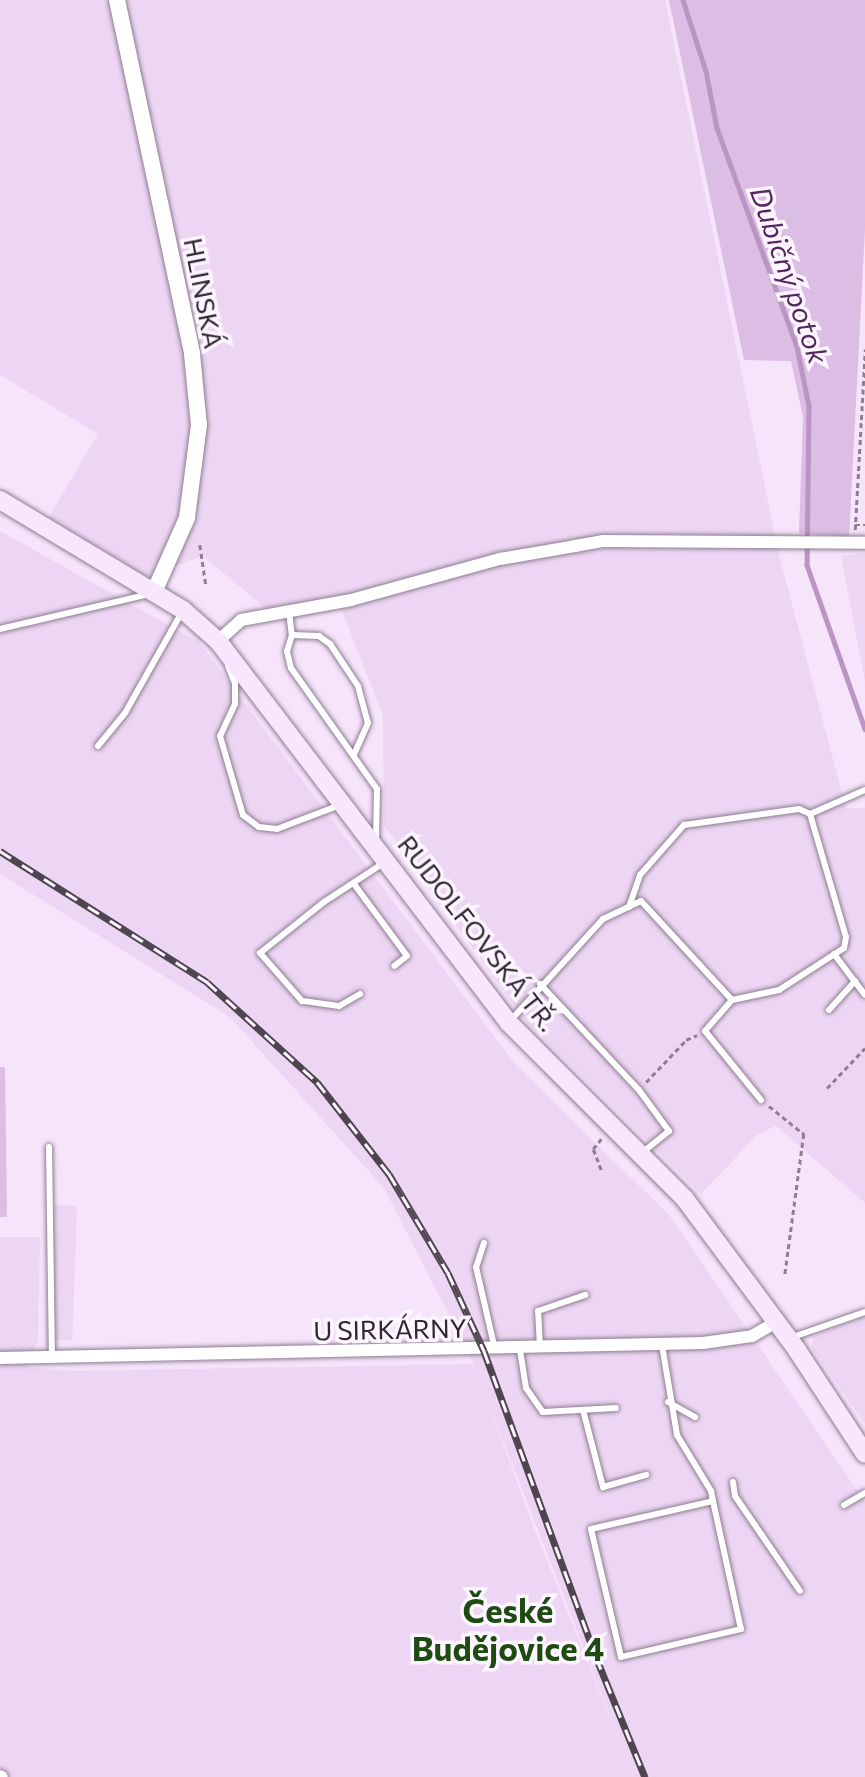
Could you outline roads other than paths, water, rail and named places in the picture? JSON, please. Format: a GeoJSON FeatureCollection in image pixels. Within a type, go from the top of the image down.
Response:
{"type":"FeatureCollection","features":[{"type":"Feature","properties":{"kind":"main road","name":"RUDOLFOVSKÁ TŘ."},"geometry":{"type":"LineString","coordinates":[[2,505],[183,610],[218,642],[509,1023],[685,1199],[789,1338],[865,1454]]}},
{"type":"Feature","properties":{"kind":"street","name":"HLINSKÁ"},"geometry":{"type":"LineString","coordinates":[[117,0],[192,354],[199,425],[187,518],[154,592]]}},
{"type":"Feature","properties":{"kind":"street"},"geometry":{"type":"LineString","coordinates":[[218,642],[241,620],[289,609],[351,600],[500,559],[604,541],[859,544]]}},
{"type":"Feature","properties":{"kind":"street","name":"U SIRKÁRNY"},"geometry":{"type":"LineString","coordinates":[[0,1358],[520,1350],[662,1345],[741,1339],[776,1322]]}},
{"type":"Feature","properties":{"kind":"lane"},"geometry":{"type":"LineString","coordinates":[[0,629],[154,592]]}},
{"type":"Feature","properties":{"kind":"lane"},"geometry":{"type":"LineString","coordinates":[[289,609],[292,635],[287,651],[291,668],[377,789],[382,854],[354,884],[260,954],[302,1001],[339,1006],[360,994]]}},
{"type":"Feature","properties":{"kind":"lane"},"geometry":{"type":"LineString","coordinates":[[98,746],[125,713],[183,610]]}},
{"type":"Feature","properties":{"kind":"lane"},"geometry":{"type":"LineString","coordinates":[[292,635],[319,636],[330,644],[358,686],[368,723],[354,755]]}},
{"type":"Feature","properties":{"kind":"lane"},"geometry":{"type":"LineString","coordinates":[[218,642],[235,683],[235,704],[220,736],[243,815],[259,827],[276,829],[344,804]]}},
{"type":"Feature","properties":{"kind":"lane"},"geometry":{"type":"LineString","coordinates":[[629,907],[640,876],[684,825],[799,810],[810,814],[865,790]]}},
{"type":"Feature","properties":{"kind":"lane"},"geometry":{"type":"LineString","coordinates":[[761,1100],[705,1031],[732,1000],[779,990],[844,948],[846,937],[810,814]]}},
{"type":"Feature","properties":{"kind":"lane"},"geometry":{"type":"LineString","coordinates":[[354,884],[407,956],[394,966]]}},
{"type":"Feature","properties":{"kind":"lane"},"geometry":{"type":"LineString","coordinates":[[509,1023],[540,984],[603,919],[641,901],[732,1000]]}},
{"type":"Feature","properties":{"kind":"lane"},"geometry":{"type":"LineString","coordinates":[[834,954],[865,995]]}},
{"type":"Feature","properties":{"kind":"lane"},"geometry":{"type":"LineString","coordinates":[[829,1010],[855,981]]}},
{"type":"Feature","properties":{"kind":"lane"},"geometry":{"type":"LineString","coordinates":[[540,984],[639,1090],[669,1131],[641,1154]]}},
{"type":"Feature","properties":{"kind":"lane"},"geometry":{"type":"LineString","coordinates":[[49,1147],[52,1357]]}},
{"type":"Feature","properties":{"kind":"lane"},"geometry":{"type":"LineString","coordinates":[[484,1242],[476,1267],[495,1350]]}},
{"type":"Feature","properties":{"kind":"lane"},"geometry":{"type":"LineString","coordinates":[[540,1349],[538,1311],[585,1296]]}},
{"type":"Feature","properties":{"kind":"lane"},"geometry":{"type":"LineString","coordinates":[[789,1338],[865,1311]]}},
{"type":"Feature","properties":{"kind":"lane"},"geometry":{"type":"LineString","coordinates":[[662,1345],[668,1402],[677,1435],[713,1501],[741,1629],[621,1657],[592,1529],[713,1501]]}},
{"type":"Feature","properties":{"kind":"lane"},"geometry":{"type":"LineString","coordinates":[[520,1350],[526,1388],[543,1412],[616,1408]]}},
{"type":"Feature","properties":{"kind":"lane"},"geometry":{"type":"LineString","coordinates":[[668,1402],[695,1417]]}},
{"type":"Feature","properties":{"kind":"lane"},"geometry":{"type":"LineString","coordinates":[[583,1409],[603,1487],[646,1475]]}},
{"type":"Feature","properties":{"kind":"lane"},"geometry":{"type":"LineString","coordinates":[[733,1482],[735,1496],[800,1591]]}},
{"type":"Feature","properties":{"kind":"lane"},"geometry":{"type":"LineString","coordinates":[[844,1505],[865,1493]]}},
{"type":"Feature","properties":{"kind":"waterway","name":"Dubičný potok"},"geometry":{"type":"LineString","coordinates":[[683,0],[706,71],[717,128],[797,347],[809,406],[807,565],[865,729]]}},
{"type":"Feature","properties":{"kind":"railway"},"geometry":{"type":"LineString","coordinates":[[0,851],[207,982],[317,1082],[389,1174],[448,1273],[484,1351],[596,1657],[645,1777]]}},
{"type":"Feature","properties":{"kind":"district","name":"České Budějovice 4"},"geometry":{"type":"Point","coordinates":[508,1629]}}]}
